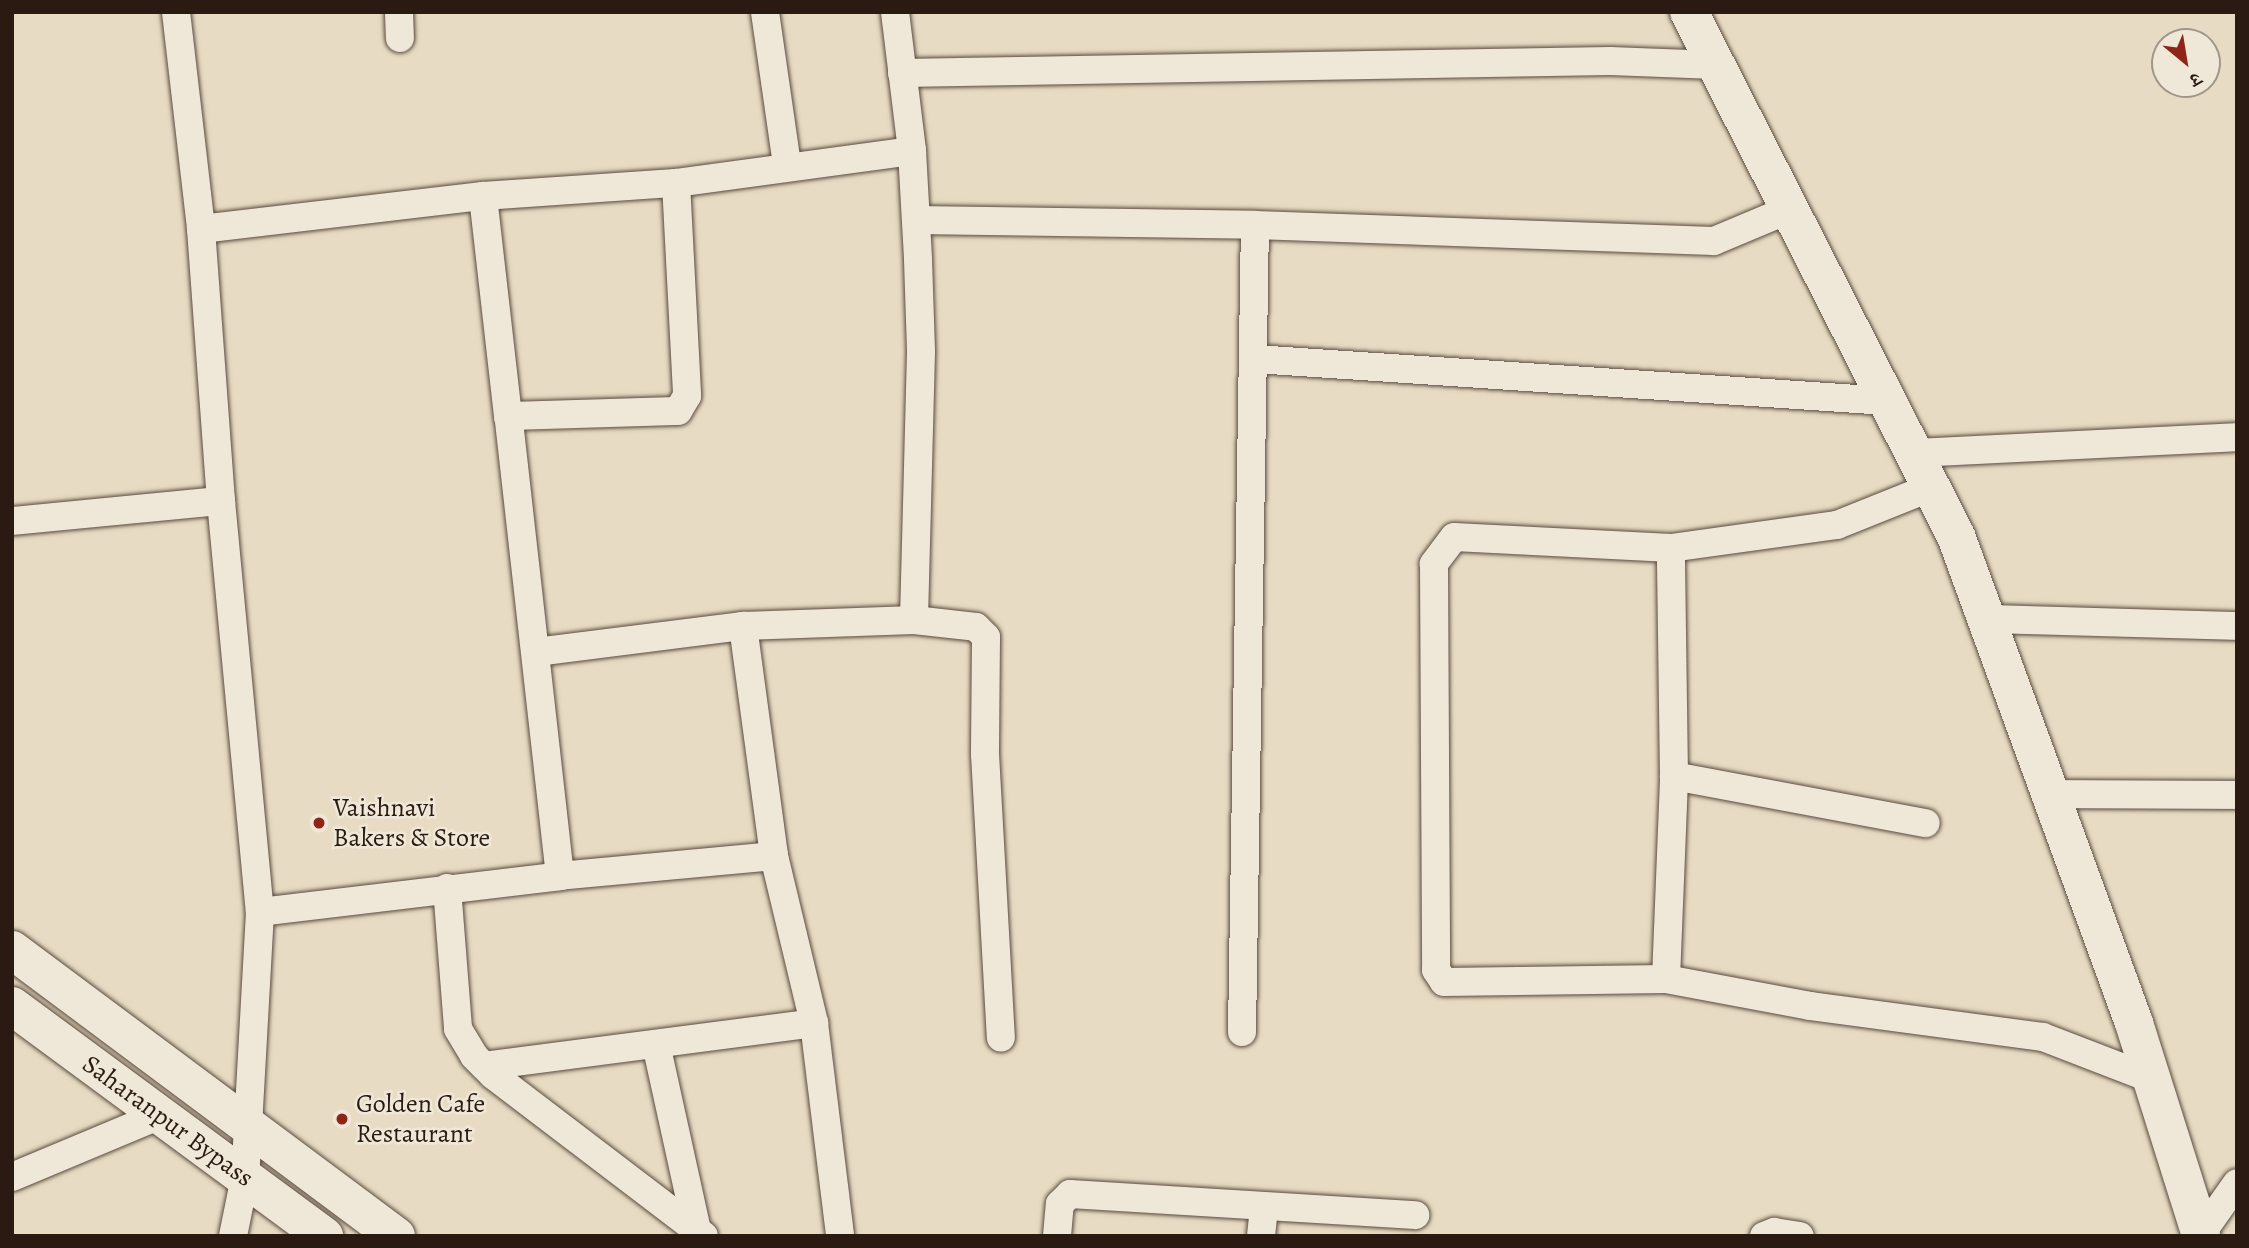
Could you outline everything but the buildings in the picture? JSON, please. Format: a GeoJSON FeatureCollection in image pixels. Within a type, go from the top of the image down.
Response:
{"type":"FeatureCollection","features":[{"type":"Feature","properties":{"kind":"street"},"geometry":{"type":"LineString","coordinates":[[176,12],[201,229],[221,501],[260,912],[245,1177],[233,1236]]}},
{"type":"Feature","properties":{"kind":"street"},"geometry":{"type":"LineString","coordinates":[[765,12],[788,165]]}},
{"type":"Feature","properties":{"kind":"street"},"geometry":{"type":"LineString","coordinates":[[895,12],[912,151],[921,352],[914,620]]}},
{"type":"Feature","properties":{"kind":"street"},"geometry":{"type":"LineString","coordinates":[[1689,12],[1956,536],[2152,1079],[2201,1235]]}},
{"type":"Feature","properties":{"kind":"street"},"geometry":{"type":"LineString","coordinates":[[902,73],[1609,61],[1716,65]]}},
{"type":"Feature","properties":{"kind":"street"},"geometry":{"type":"LineString","coordinates":[[201,229],[483,197],[676,183],[788,165],[912,151]]}},
{"type":"Feature","properties":{"kind":"street"},"geometry":{"type":"LineString","coordinates":[[508,416],[668,414],[684,405],[676,183]]}},
{"type":"Feature","properties":{"kind":"street"},"geometry":{"type":"LineString","coordinates":[[483,197],[560,876]]}},
{"type":"Feature","properties":{"kind":"street"},"geometry":{"type":"LineString","coordinates":[[916,220],[1255,225],[1714,241],[1790,209]]}},
{"type":"Feature","properties":{"kind":"street"},"geometry":{"type":"LineString","coordinates":[[1242,1032],[1255,359],[1255,225]]}},
{"type":"Feature","properties":{"kind":"street"},"geometry":{"type":"LineString","coordinates":[[1255,359],[1888,401]]}},
{"type":"Feature","properties":{"kind":"street"},"geometry":{"type":"LineString","coordinates":[[1914,453],[2237,437]]}},
{"type":"Feature","properties":{"kind":"street"},"geometry":{"type":"LineString","coordinates":[[1932,487],[1837,524],[1671,548],[1454,537],[1434,564],[1436,970],[1440,977],[1456,985],[1666,979],[1810,1006],[2043,1037],[2152,1079]]}},
{"type":"Feature","properties":{"kind":"street"},"geometry":{"type":"LineString","coordinates":[[12,521],[221,501]]}},
{"type":"Feature","properties":{"kind":"street"},"geometry":{"type":"LineString","coordinates":[[1666,979],[1674,776],[1671,548]]}},
{"type":"Feature","properties":{"kind":"street"},"geometry":{"type":"LineString","coordinates":[[1987,619],[2237,626]]}},
{"type":"Feature","properties":{"kind":"street"},"geometry":{"type":"LineString","coordinates":[[536,652],[743,626],[914,620],[976,627],[986,637],[985,754],[1001,1038]]}},
{"type":"Feature","properties":{"kind":"street"},"geometry":{"type":"LineString","coordinates":[[743,626],[774,856],[814,1023],[840,1236]]}},
{"type":"Feature","properties":{"kind":"street"},"geometry":{"type":"LineString","coordinates":[[1674,776],[1926,823]]}},
{"type":"Feature","properties":{"kind":"street"},"geometry":{"type":"LineString","coordinates":[[2051,794],[2237,795]]}},
{"type":"Feature","properties":{"kind":"street"},"geometry":{"type":"LineString","coordinates":[[260,912],[447,888],[774,856]]}},
{"type":"Feature","properties":{"kind":"street"},"geometry":{"type":"LineString","coordinates":[[447,888],[458,1029],[484,1066],[700,1233]]}},
{"type":"Feature","properties":{"kind":"street"},"geometry":{"type":"LineString","coordinates":[[12,950],[396,1236]]}},
{"type":"Feature","properties":{"kind":"street","name":"Saharanpur Bypass"},"geometry":{"type":"LineString","coordinates":[[12,1006],[324,1236]]}},
{"type":"Feature","properties":{"kind":"street"},"geometry":{"type":"LineString","coordinates":[[484,1066],[814,1023]]}},
{"type":"Feature","properties":{"kind":"street"},"geometry":{"type":"LineString","coordinates":[[656,1044],[700,1233]]}},
{"type":"Feature","properties":{"kind":"street"},"geometry":{"type":"LineString","coordinates":[[12,1177],[160,1115]]}},
{"type":"Feature","properties":{"kind":"street"},"geometry":{"type":"LineString","coordinates":[[2201,1235],[2237,1183]]}},
{"type":"Feature","properties":{"kind":"street"},"geometry":{"type":"LineString","coordinates":[[1057,1236],[1060,1204],[1070,1195],[1263,1222],[1415,1215]]}},
{"type":"Feature","properties":{"kind":"street"},"geometry":{"type":"LineString","coordinates":[[1764,1236],[1774,1232],[1800,1236]]}},
{"type":"Feature","properties":{"kind":"place","name":"Vaishnavi Bakers & Store"},"geometry":{"type":"Point","coordinates":[319,823]}},
{"type":"Feature","properties":{"kind":"place","name":"Golden Cafe Restaurant"},"geometry":{"type":"Point","coordinates":[342,1119]}}]}
